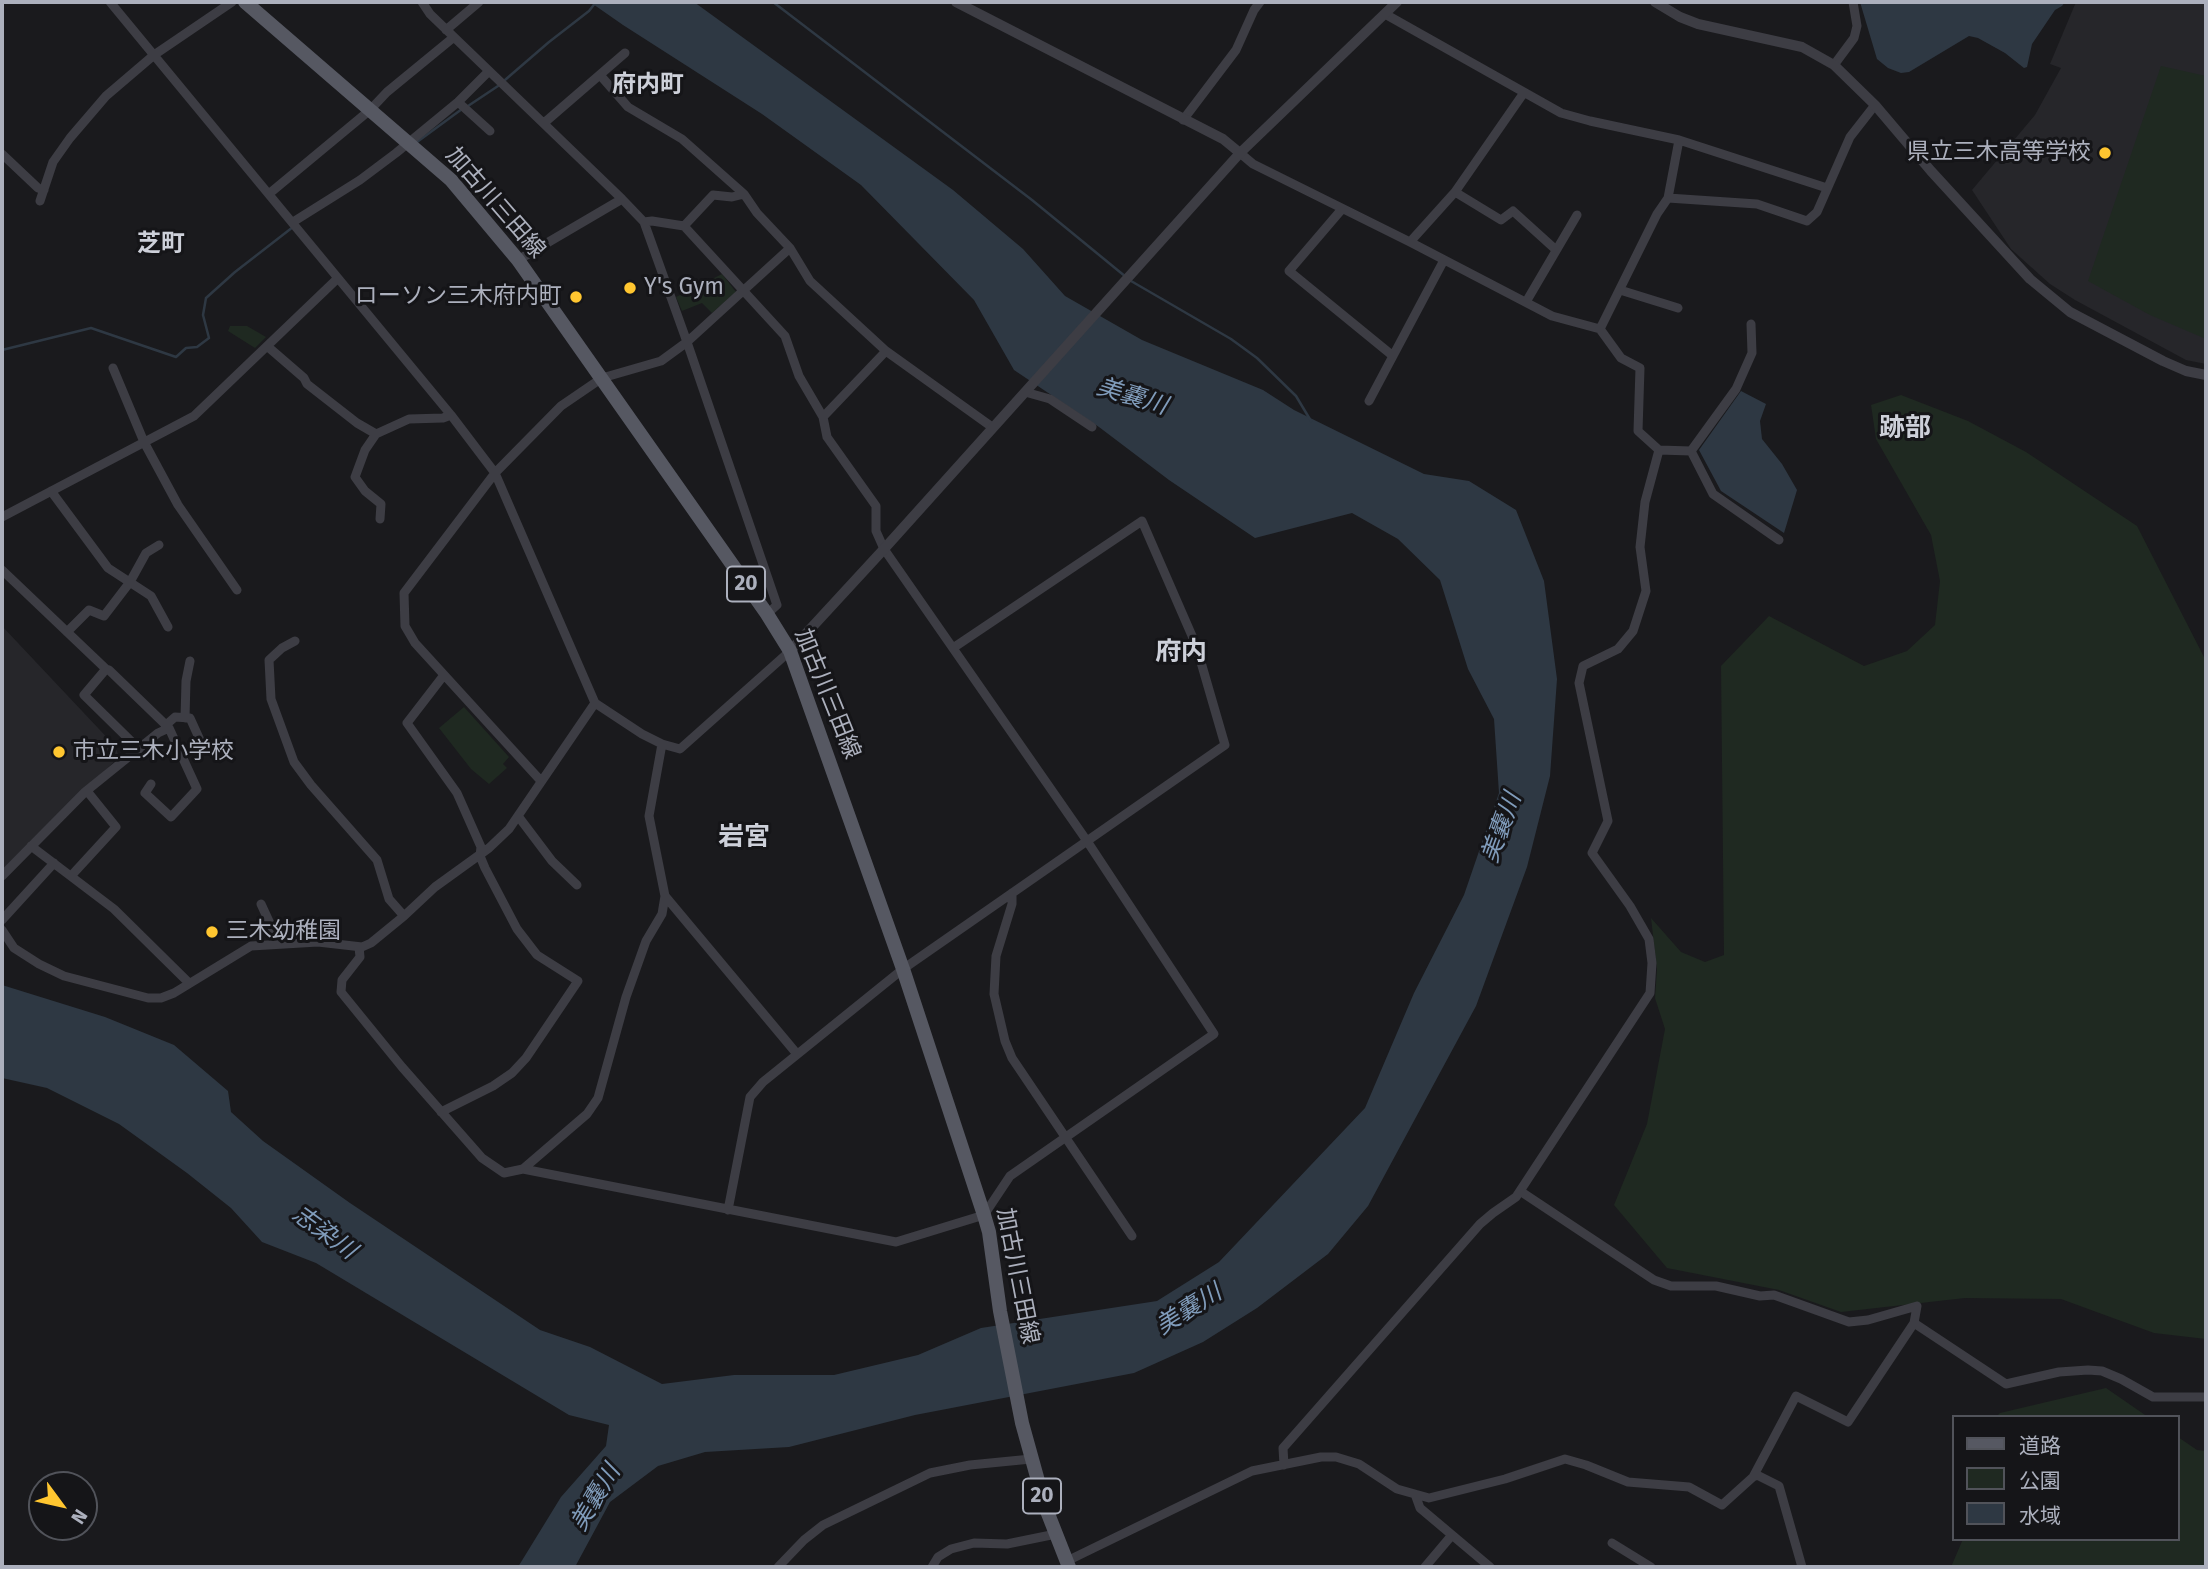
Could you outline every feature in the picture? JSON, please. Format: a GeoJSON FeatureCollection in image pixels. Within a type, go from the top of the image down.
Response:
{"type":"FeatureCollection","features":[{"type":"Feature","properties":{"kind":"main road","name":"加古川三田線"},"geometry":{"type":"LineString","coordinates":[[245,2],[451,180],[518,260],[767,614],[790,651],[903,969],[984,1215],[1022,1423],[1045,1506],[1068,1564]]}},
{"type":"Feature","properties":{"kind":"street"},"geometry":{"type":"LineString","coordinates":[[110,2],[270,193],[495,473],[596,703],[642,734],[680,749],[790,651],[1240,153],[1396,2]]}},
{"type":"Feature","properties":{"kind":"street"},"geometry":{"type":"LineString","coordinates":[[40,201],[53,162],[106,96],[154,55],[232,2]]}},
{"type":"Feature","properties":{"kind":"street"},"geometry":{"type":"LineString","coordinates":[[422,2],[450,34],[644,222],[777,605],[767,614]]}},
{"type":"Feature","properties":{"kind":"street"},"geometry":{"type":"LineString","coordinates":[[270,193],[370,110],[450,34],[479,2]]}},
{"type":"Feature","properties":{"kind":"street"},"geometry":{"type":"LineString","coordinates":[[956,2],[1223,139],[1253,164],[1552,316],[1600,329],[1621,358],[1640,368],[1639,431],[1659,450],[1691,451]]}},
{"type":"Feature","properties":{"kind":"street"},"geometry":{"type":"LineString","coordinates":[[1183,120],[1236,50],[1254,10],[1261,2]]}},
{"type":"Feature","properties":{"kind":"street"},"geometry":{"type":"LineString","coordinates":[[1655,2],[1698,24],[1802,47],[1834,65],[1875,105],[2030,279],[2070,312],[2163,361],[2186,371],[2206,375]]}},
{"type":"Feature","properties":{"kind":"street"},"geometry":{"type":"LineString","coordinates":[[1834,65],[1854,38],[1857,26],[1853,2]]}},
{"type":"Feature","properties":{"kind":"street"},"geometry":{"type":"LineString","coordinates":[[1385,13],[1523,94],[1561,113],[1679,139],[1827,188]]}},
{"type":"Feature","properties":{"kind":"street"},"geometry":{"type":"LineString","coordinates":[[544,123],[625,53]]}},
{"type":"Feature","properties":{"kind":"street"},"geometry":{"type":"LineString","coordinates":[[295,225],[408,143],[458,103],[489,71]]}},
{"type":"Feature","properties":{"kind":"street"},"geometry":{"type":"LineString","coordinates":[[600,75],[628,107],[682,139],[744,194],[757,213],[790,248],[810,281],[886,351],[992,427]]}},
{"type":"Feature","properties":{"kind":"street"},"geometry":{"type":"LineString","coordinates":[[1410,242],[1455,192],[1523,94]]}},
{"type":"Feature","properties":{"kind":"street"},"geometry":{"type":"LineString","coordinates":[[458,103],[490,131]]}},
{"type":"Feature","properties":{"kind":"street"},"geometry":{"type":"LineString","coordinates":[[1668,198],[1757,204],[1807,221],[1817,212],[1850,137],[1875,105]]}},
{"type":"Feature","properties":{"kind":"street"},"geometry":{"type":"LineString","coordinates":[[1600,329],[1657,214],[1668,198],[1679,139]]}},
{"type":"Feature","properties":{"kind":"street"},"geometry":{"type":"LineString","coordinates":[[2,153],[38,188],[44,190]]}},
{"type":"Feature","properties":{"kind":"street"},"geometry":{"type":"LineString","coordinates":[[1455,192],[1501,220],[1513,211],[1555,249]]}},
{"type":"Feature","properties":{"kind":"street"},"geometry":{"type":"LineString","coordinates":[[684,226],[713,195],[732,197],[744,194]]}},
{"type":"Feature","properties":{"kind":"street"},"geometry":{"type":"LineString","coordinates":[[518,260],[622,199]]}},
{"type":"Feature","properties":{"kind":"street"},"geometry":{"type":"LineString","coordinates":[[1342,209],[1289,271],[1393,356]]}},
{"type":"Feature","properties":{"kind":"street"},"geometry":{"type":"LineString","coordinates":[[1526,302],[1577,215]]}},
{"type":"Feature","properties":{"kind":"street"},"geometry":{"type":"LineString","coordinates":[[359,947],[360,957],[342,980],[341,992],[482,1158],[504,1173],[523,1169],[896,1242],[984,1215],[1010,1176],[1214,1034],[1087,841],[884,548],[876,531],[876,506],[827,437],[823,417],[799,376],[785,336],[684,226],[644,222]]}},
{"type":"Feature","properties":{"kind":"street"},"geometry":{"type":"LineString","coordinates":[[541,781],[415,643],[405,626],[404,593],[495,473],[561,406],[602,378],[661,361],[687,342],[790,248]]}},
{"type":"Feature","properties":{"kind":"street"},"geometry":{"type":"LineString","coordinates":[[1368,401],[1444,260]]}},
{"type":"Feature","properties":{"kind":"street"},"geometry":{"type":"LineString","coordinates":[[2,517],[194,415],[338,278]]}},
{"type":"Feature","properties":{"kind":"street"},"geometry":{"type":"LineString","coordinates":[[1620,290],[1678,308]]}},
{"type":"Feature","properties":{"kind":"street"},"geometry":{"type":"LineString","coordinates":[[1691,451],[1742,377],[1752,353],[1751,324]]}},
{"type":"Feature","properties":{"kind":"street"},"geometry":{"type":"LineString","coordinates":[[267,346],[304,378],[307,384],[357,423],[376,434]]}},
{"type":"Feature","properties":{"kind":"street"},"geometry":{"type":"LineString","coordinates":[[823,417],[886,351]]}},
{"type":"Feature","properties":{"kind":"street"},"geometry":{"type":"LineString","coordinates":[[113,368],[144,442],[178,505],[237,590]]}},
{"type":"Feature","properties":{"kind":"street"},"geometry":{"type":"LineString","coordinates":[[1025,392],[1050,399],[1092,428]]}},
{"type":"Feature","properties":{"kind":"street"},"geometry":{"type":"LineString","coordinates":[[380,519],[381,504],[365,491],[355,477],[365,450],[376,434],[409,419],[443,418],[451,415]]}},
{"type":"Feature","properties":{"kind":"street"},"geometry":{"type":"LineString","coordinates":[[1284,1465],[1283,1448],[1480,1224],[1516,1197],[1650,993],[1652,983],[1649,939],[1630,906],[1592,853],[1608,821],[1579,683],[1583,666],[1618,649],[1633,631],[1646,591],[1640,547],[1645,502],[1659,450]]}},
{"type":"Feature","properties":{"kind":"street"},"geometry":{"type":"LineString","coordinates":[[1691,451],[1713,494],[1779,540]]}},
{"type":"Feature","properties":{"kind":"street"},"geometry":{"type":"LineString","coordinates":[[51,491],[108,568],[150,596],[168,627]]}},
{"type":"Feature","properties":{"kind":"street"},"geometry":{"type":"LineString","coordinates":[[728,1210],[750,1097],[763,1082],[903,969],[1225,745],[1196,645],[1142,522],[953,648]]}},
{"type":"Feature","properties":{"kind":"street"},"geometry":{"type":"LineString","coordinates":[[67,632],[89,610],[104,616],[130,582],[146,553],[159,545]]}},
{"type":"Feature","properties":{"kind":"street"},"geometry":{"type":"LineString","coordinates":[[2,570],[167,726],[197,789],[171,817],[145,793],[151,785]]}},
{"type":"Feature","properties":{"kind":"street"},"geometry":{"type":"LineString","coordinates":[[295,641],[269,660],[271,699],[294,762],[377,860],[389,898],[404,916]]}},
{"type":"Feature","properties":{"kind":"street"},"geometry":{"type":"LineString","coordinates":[[185,718],[186,681],[190,661]]}},
{"type":"Feature","properties":{"kind":"street"},"geometry":{"type":"LineString","coordinates":[[106,669],[83,695],[139,750]]}},
{"type":"Feature","properties":{"kind":"street"},"geometry":{"type":"LineString","coordinates":[[441,1112],[493,1086],[512,1073],[526,1058],[578,981],[537,955],[517,929],[480,856],[481,847],[457,793],[407,723],[444,675]]}},
{"type":"Feature","properties":{"kind":"street"},"geometry":{"type":"LineString","coordinates":[[2,930],[13,948],[30,960],[64,976],[148,998],[161,998],[174,993],[251,946],[318,942],[359,947],[371,943],[435,887],[480,856],[509,829],[596,703]]}},
{"type":"Feature","properties":{"kind":"street"},"geometry":{"type":"LineString","coordinates":[[2,876],[87,791],[175,717],[190,718],[200,740]]}},
{"type":"Feature","properties":{"kind":"street"},"geometry":{"type":"LineString","coordinates":[[523,1169],[587,1114],[598,1098],[626,997],[646,941],[662,914],[665,896],[649,816],[662,744]]}},
{"type":"Feature","properties":{"kind":"street"},"geometry":{"type":"LineString","coordinates":[[71,876],[116,827],[87,791]]}},
{"type":"Feature","properties":{"kind":"street"},"geometry":{"type":"LineString","coordinates":[[518,816],[552,861],[577,885]]}},
{"type":"Feature","properties":{"kind":"street"},"geometry":{"type":"LineString","coordinates":[[31,846],[114,909],[189,983]]}},
{"type":"Feature","properties":{"kind":"street"},"geometry":{"type":"LineString","coordinates":[[2,920],[54,863]]}},
{"type":"Feature","properties":{"kind":"street"},"geometry":{"type":"LineString","coordinates":[[1012,893],[1012,904],[996,956],[994,994],[1005,1041],[1012,1058],[1132,1236]]}},
{"type":"Feature","properties":{"kind":"street"},"geometry":{"type":"LineString","coordinates":[[665,896],[797,1054]]}},
{"type":"Feature","properties":{"kind":"street"},"geometry":{"type":"LineString","coordinates":[[261,904],[279,943]]}},
{"type":"Feature","properties":{"kind":"street"},"geometry":{"type":"LineString","coordinates":[[1068,1564],[1252,1471],[1321,1457],[1336,1457],[1359,1464],[1397,1489],[1429,1498],[1506,1479],[1565,1459],[1628,1482],[1689,1487],[1722,1505],[1754,1477],[1796,1396],[1848,1422],[1914,1323],[1917,1306],[1868,1320],[1849,1322],[1774,1295],[1760,1296],[1716,1286],[1671,1286],[1654,1280],[1520,1191]]}},
{"type":"Feature","properties":{"kind":"street"},"geometry":{"type":"LineString","coordinates":[[1914,1323],[2006,1384],[2059,1372],[2088,1370],[2102,1371],[2120,1378],[2153,1397],[2206,1397]]}},
{"type":"Feature","properties":{"kind":"street"},"geometry":{"type":"LineString","coordinates":[[778,1567],[823,1525],[930,1473],[970,1465],[1031,1459]]}},
{"type":"Feature","properties":{"kind":"street"},"geometry":{"type":"LineString","coordinates":[[1754,1477],[1757,1475],[1779,1486],[1802,1567]]}},
{"type":"Feature","properties":{"kind":"street"},"geometry":{"type":"LineString","coordinates":[[1415,1494],[1420,1507],[1490,1567]]}},
{"type":"Feature","properties":{"kind":"street"},"geometry":{"type":"LineString","coordinates":[[932,1567],[938,1557],[951,1549],[974,1544],[1007,1544],[1056,1534]]}},
{"type":"Feature","properties":{"kind":"street"},"geometry":{"type":"LineString","coordinates":[[1424,1567],[1452,1535]]}},
{"type":"Feature","properties":{"kind":"street"},"geometry":{"type":"LineString","coordinates":[[1612,1543],[1651,1567]]}},
{"type":"Feature","properties":{"kind":"shaded area","name":"県立三木高等学校"},"geometry":{"type":"Polygon","coordinates":[[[2076,2],[2206,2],[2206,364],[2186,360],[2050,284],[2011,249],[1972,190],[2035,115],[2061,68],[2050,64],[2076,2]]]}},
{"type":"Feature","properties":{"kind":"shaded area","name":"市立三木小学校"},"geometry":{"type":"Polygon","coordinates":[[[2,626],[115,746],[119,757],[2,871],[2,626]]]}},
{"type":"Feature","properties":{"kind":"green space"},"geometry":{"type":"Polygon","coordinates":[[[2161,66],[2206,76],[2206,339],[2150,315],[2088,281],[2161,66]]]}},
{"type":"Feature","properties":{"kind":"green space"},"geometry":{"type":"Polygon","coordinates":[[[722,274],[736,292],[712,313],[702,303],[682,311],[676,297],[722,274]]]}},
{"type":"Feature","properties":{"kind":"green space"},"geometry":{"type":"Polygon","coordinates":[[[230,326],[247,326],[266,337],[255,348],[228,331],[230,326]]]}},
{"type":"Feature","properties":{"kind":"green space"},"geometry":{"type":"Polygon","coordinates":[[[1901,395],[1968,421],[2026,452],[2137,526],[2206,661],[2206,1339],[2154,1333],[2061,1299],[1965,1298],[1841,1312],[1779,1290],[1667,1268],[1614,1205],[1647,1124],[1665,1029],[1655,998],[1657,969],[1651,918],[1681,952],[1705,962],[1724,955],[1721,666],[1769,616],[1864,666],[1907,651],[1935,625],[1940,581],[1931,535],[1876,439],[1871,405],[1901,395]]]}},
{"type":"Feature","properties":{"kind":"green space"},"geometry":{"type":"Polygon","coordinates":[[[464,707],[509,757],[503,764],[507,768],[489,784],[471,769],[439,728],[464,707]]]}},
{"type":"Feature","properties":{"kind":"green space"},"geometry":{"type":"Polygon","coordinates":[[[2106,1388],[2145,1415],[1998,1415],[2106,1388]]]}},
{"type":"Feature","properties":{"kind":"green space"},"geometry":{"type":"Polygon","coordinates":[[[2180,1438],[2197,1450],[2206,1451],[2206,1567],[1951,1567],[1962,1541],[2180,1541],[2180,1438]]]}},
{"type":"Feature","properties":{"kind":"water"},"geometry":{"type":"Polygon","coordinates":[[[590,2],[694,2],[953,190],[1023,249],[1065,296],[1142,340],[1263,390],[1294,410],[1424,474],[1469,481],[1516,510],[1544,581],[1557,679],[1550,776],[1527,867],[1476,1006],[1368,1206],[1328,1254],[1257,1308],[1203,1342],[1134,1373],[915,1415],[789,1447],[705,1452],[658,1466],[610,1502],[575,1567],[518,1567],[561,1497],[606,1446],[609,1425],[569,1415],[316,1263],[262,1242],[231,1208],[119,1124],[47,1088],[2,1078],[2,985],[105,1017],[174,1045],[228,1091],[231,1112],[263,1141],[350,1203],[540,1330],[590,1347],[662,1384],[734,1375],[834,1375],[918,1355],[981,1328],[1157,1301],[1219,1262],[1365,1108],[1414,993],[1464,895],[1499,793],[1494,719],[1468,669],[1440,580],[1398,539],[1352,513],[1255,538],[1014,370],[974,300],[861,185],[762,114],[590,2]]]}},
{"type":"Feature","properties":{"kind":"water"},"geometry":{"type":"Polygon","coordinates":[[[1860,2],[2065,2],[2055,10],[2032,44],[2027,67],[2024,68],[2005,53],[1978,38],[1969,36],[1909,72],[1901,73],[1888,68],[1877,59],[1860,2]]]}},
{"type":"Feature","properties":{"kind":"water"},"geometry":{"type":"Polygon","coordinates":[[[1741,391],[1766,404],[1760,421],[1762,439],[1782,464],[1797,490],[1784,533],[1721,491],[1699,450],[1741,391]]]}},
{"type":"Feature","properties":{"kind":"waterway"},"geometry":{"type":"LineString","coordinates":[[468,106],[498,86],[589,11],[596,2]]}},
{"type":"Feature","properties":{"kind":"waterway"},"geometry":{"type":"LineString","coordinates":[[773,2],[1032,200],[1126,277]]}},
{"type":"Feature","properties":{"kind":"waterway"},"geometry":{"type":"LineString","coordinates":[[417,142],[462,109]]}},
{"type":"Feature","properties":{"kind":"waterway"},"geometry":{"type":"LineString","coordinates":[[2,350],[91,328],[176,357],[186,348],[197,347],[209,338],[203,315],[206,298],[293,227]]}},
{"type":"Feature","properties":{"kind":"waterway"},"geometry":{"type":"LineString","coordinates":[[1131,281],[1231,339],[1257,358],[1296,396],[1311,421]]}},
{"type":"Feature","properties":{"kind":"place","name":"県立三木高等学校"},"geometry":{"type":"Point","coordinates":[2105,153]}},
{"type":"Feature","properties":{"kind":"place","name":"Y's Gym"},"geometry":{"type":"Point","coordinates":[630,288]}},
{"type":"Feature","properties":{"kind":"place","name":"ローソン三木府内町"},"geometry":{"type":"Point","coordinates":[576,297]}},
{"type":"Feature","properties":{"kind":"place","name":"市立三木小学校"},"geometry":{"type":"Point","coordinates":[59,752]}},
{"type":"Feature","properties":{"kind":"place","name":"三木幼稚園"},"geometry":{"type":"Point","coordinates":[212,932]}},
{"type":"Feature","properties":{"kind":"district","name":"府内町"},"geometry":{"type":"Point","coordinates":[648,85]}},
{"type":"Feature","properties":{"kind":"district","name":"芝町"},"geometry":{"type":"Point","coordinates":[161,244]}},
{"type":"Feature","properties":{"kind":"district","name":"跡部"},"geometry":{"type":"Point","coordinates":[1905,429]}},
{"type":"Feature","properties":{"kind":"district","name":"府内"},"geometry":{"type":"Point","coordinates":[1181,653]}},
{"type":"Feature","properties":{"kind":"district","name":"岩宮"},"geometry":{"type":"Point","coordinates":[744,838]}},
{"type":"Feature","properties":{"kind":"water label","name":"美嚢川"},"geometry":{"type":"Point","coordinates":[1132,397]}},
{"type":"Feature","properties":{"kind":"water label","name":"美嚢川"},"geometry":{"type":"Point","coordinates":[1502,828]}},
{"type":"Feature","properties":{"kind":"water label","name":"志染川"},"geometry":{"type":"Point","coordinates":[324,1233]}},
{"type":"Feature","properties":{"kind":"water label","name":"美嚢川"},"geometry":{"type":"Point","coordinates":[1189,1310]}},
{"type":"Feature","properties":{"kind":"water label","name":"美嚢川"},"geometry":{"type":"Point","coordinates":[596,1498]}}]}
